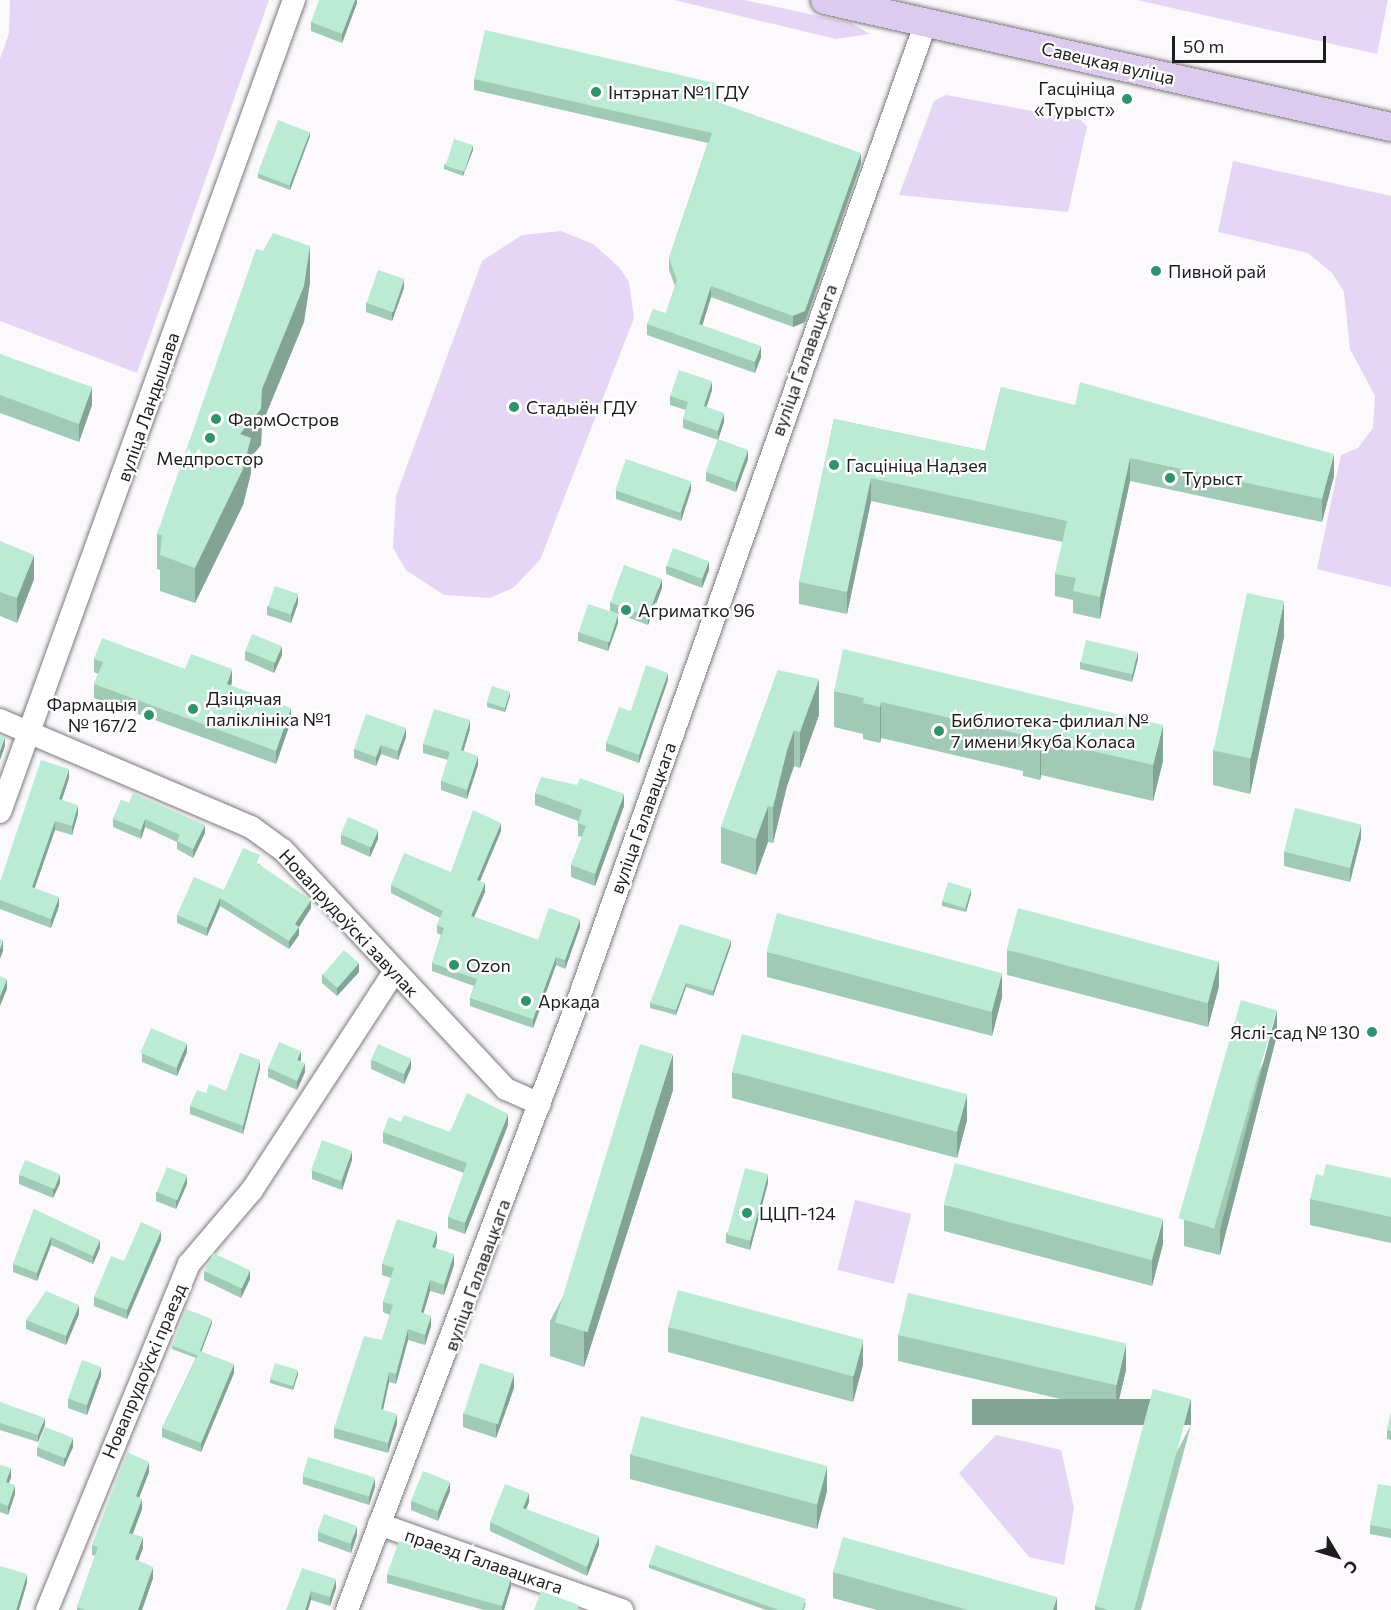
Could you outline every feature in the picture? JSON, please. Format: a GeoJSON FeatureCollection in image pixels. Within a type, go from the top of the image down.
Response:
{"type":"FeatureCollection","features":[{"type":"Feature","properties":{"kind":"main road","name":"Савецкая вуліца"},"geometry":{"type":"LineString","coordinates":[[825,0],[1391,127]]}},
{"type":"Feature","properties":{"kind":"street","name":"вуліца Ландышава"},"geometry":{"type":"LineString","coordinates":[[0,813],[294,0]]}},
{"type":"Feature","properties":{"kind":"street","name":"вуліца Галавацкага"},"geometry":{"type":"LineString","coordinates":[[348,1610],[540,1104],[926,22]]}},
{"type":"Feature","properties":{"kind":"street","name":"Новапрудоўскі завулак"},"geometry":{"type":"LineString","coordinates":[[0,720],[251,827],[283,850],[394,972],[506,1089],[540,1104]]}},
{"type":"Feature","properties":{"kind":"street","name":"Новапрудоўскі праезд"},"geometry":{"type":"LineString","coordinates":[[46,1610],[189,1264],[252,1190],[394,972]]}},
{"type":"Feature","properties":{"kind":"street","name":"праезд Галавацкага"},"geometry":{"type":"LineString","coordinates":[[379,1524],[610,1608]]}},
{"type":"Feature","properties":{"kind":"shaded area"},"geometry":{"type":"Polygon","coordinates":[[[10,0],[269,0],[137,373],[0,321],[0,59],[9,33],[10,0]]]}},
{"type":"Feature","properties":{"kind":"shaded area"},"geometry":{"type":"Polygon","coordinates":[[[674,0],[744,0],[851,23],[870,34],[836,39],[674,0]]]}},
{"type":"Feature","properties":{"kind":"shaded area"},"geometry":{"type":"Polygon","coordinates":[[[1137,0],[1388,0],[1377,54],[1137,0]]]}},
{"type":"Feature","properties":{"kind":"shaded area"},"geometry":{"type":"Polygon","coordinates":[[[946,95],[1081,120],[1087,127],[1068,212],[899,195],[934,101],[946,95]]]}},
{"type":"Feature","properties":{"kind":"shaded area"},"geometry":{"type":"Polygon","coordinates":[[[1233,161],[1391,196],[1391,587],[1317,569],[1341,455],[1358,448],[1373,428],[1375,396],[1350,349],[1344,292],[1332,273],[1308,253],[1218,232],[1233,161]]]}},
{"type":"Feature","properties":{"kind":"shaded area","name":"Стадыён ГДУ"},"geometry":{"type":"Polygon","coordinates":[[[561,231],[593,244],[619,267],[629,282],[634,318],[540,560],[513,588],[490,598],[444,595],[406,570],[393,548],[396,496],[482,261],[522,235],[561,231]]]}},
{"type":"Feature","properties":{"kind":"shaded area"},"geometry":{"type":"Polygon","coordinates":[[[855,1200],[911,1214],[894,1284],[838,1270],[855,1200]]]}},
{"type":"Feature","properties":{"kind":"shaded area"},"geometry":{"type":"Polygon","coordinates":[[[996,1435],[1061,1450],[1074,1508],[1064,1565],[1029,1557],[959,1473],[996,1435]]]}},
{"type":"Feature","properties":{"kind":"building"},"geometry":{"type":"Polygon","coordinates":[[[319,0],[355,0],[342,34],[311,22],[319,0]]]}},
{"type":"Feature","properties":{"kind":"building"},"geometry":{"type":"Polygon","coordinates":[[[485,30],[719,84],[715,101],[861,153],[805,311],[793,316],[711,286],[699,324],[761,346],[755,362],[647,324],[653,309],[666,313],[677,280],[669,258],[712,133],[474,79],[485,30]]]}},
{"type":"Feature","properties":{"kind":"building"},"geometry":{"type":"Polygon","coordinates":[[[278,120],[310,132],[289,185],[258,173],[278,120]]]}},
{"type":"Feature","properties":{"kind":"building"},"geometry":{"type":"Polygon","coordinates":[[[454,139],[473,145],[464,172],[445,166],[454,139]]]}},
{"type":"Feature","properties":{"kind":"building"},"geometry":{"type":"Polygon","coordinates":[[[273,233],[310,246],[304,286],[262,389],[261,409],[240,434],[251,438],[243,469],[195,568],[160,555],[162,535],[157,534],[256,249],[263,251],[273,233]]]}},
{"type":"Feature","properties":{"kind":"building"},"geometry":{"type":"Polygon","coordinates":[[[378,270],[404,279],[393,312],[367,303],[378,270]]]}},
{"type":"Feature","properties":{"kind":"building"},"geometry":{"type":"Polygon","coordinates":[[[0,354],[92,387],[79,424],[0,395],[0,354]]]}},
{"type":"Feature","properties":{"kind":"building"},"geometry":{"type":"Polygon","coordinates":[[[679,370],[712,381],[704,406],[724,413],[718,431],[683,419],[688,402],[670,396],[679,370]]]}},
{"type":"Feature","properties":{"kind":"building"},"geometry":{"type":"Polygon","coordinates":[[[1080,382],[1334,454],[1322,499],[1130,458],[1100,597],[1073,591],[1076,578],[1055,574],[1067,521],[871,478],[847,592],[799,582],[834,419],[985,451],[1001,387],[1075,405],[1080,382]]]}},
{"type":"Feature","properties":{"kind":"building"},"geometry":{"type":"Polygon","coordinates":[[[718,439],[748,450],[736,483],[706,472],[718,439]]]}},
{"type":"Feature","properties":{"kind":"building"},"geometry":{"type":"Polygon","coordinates":[[[626,459],[691,481],[680,513],[615,490],[626,459]]]}},
{"type":"Feature","properties":{"kind":"building"},"geometry":{"type":"Polygon","coordinates":[[[0,541],[34,555],[17,598],[0,592],[0,541]]]}},
{"type":"Feature","properties":{"kind":"building"},"geometry":{"type":"Polygon","coordinates":[[[673,548],[709,561],[702,579],[667,566],[673,548]]]}},
{"type":"Feature","properties":{"kind":"building"},"geometry":{"type":"Polygon","coordinates":[[[624,565],[662,579],[648,616],[610,603],[624,565]]]}},
{"type":"Feature","properties":{"kind":"building"},"geometry":{"type":"Polygon","coordinates":[[[275,586],[298,594],[291,615],[268,607],[275,586]]]}},
{"type":"Feature","properties":{"kind":"building"},"geometry":{"type":"Polygon","coordinates":[[[1247,593],[1284,601],[1251,758],[1214,750],[1247,593]]]}},
{"type":"Feature","properties":{"kind":"building"},"geometry":{"type":"Polygon","coordinates":[[[588,604],[618,614],[609,642],[579,633],[588,604]]]}},
{"type":"Feature","properties":{"kind":"building"},"geometry":{"type":"Polygon","coordinates":[[[252,634],[282,646],[275,663],[245,651],[252,634]]]}},
{"type":"Feature","properties":{"kind":"building","name":"Дзіцячая паліклініка №1"},"geometry":{"type":"Polygon","coordinates":[[[102,638],[185,669],[191,654],[232,669],[227,684],[291,708],[276,751],[94,684],[103,662],[94,659],[102,638]]]}},
{"type":"Feature","properties":{"kind":"building"},"geometry":{"type":"Polygon","coordinates":[[[1086,640],[1138,652],[1132,674],[1081,662],[1086,640]]]}},
{"type":"Feature","properties":{"kind":"building"},"geometry":{"type":"Polygon","coordinates":[[[843,649],[1163,725],[1153,765],[1041,739],[1040,744],[1023,740],[1024,735],[881,702],[880,707],[863,703],[864,698],[834,691],[843,649]]]}},
{"type":"Feature","properties":{"kind":"building"},"geometry":{"type":"Polygon","coordinates":[[[646,665],[668,673],[639,755],[606,743],[619,707],[631,711],[646,665]]]}},
{"type":"Feature","properties":{"kind":"building"},"geometry":{"type":"Polygon","coordinates":[[[778,670],[819,679],[800,732],[794,730],[773,807],[768,806],[756,839],[721,827],[778,670]]]}},
{"type":"Feature","properties":{"kind":"building"},"geometry":{"type":"Polygon","coordinates":[[[492,686],[510,692],[505,708],[487,702],[492,686]]]}},
{"type":"Feature","properties":{"kind":"building"},"geometry":{"type":"Polygon","coordinates":[[[434,709],[470,720],[461,750],[478,756],[467,790],[441,781],[450,752],[423,744],[434,709]]]}},
{"type":"Feature","properties":{"kind":"building"},"geometry":{"type":"Polygon","coordinates":[[[366,714],[406,728],[398,751],[381,745],[376,757],[354,749],[366,714]]]}},
{"type":"Feature","properties":{"kind":"building"},"geometry":{"type":"Polygon","coordinates":[[[0,736],[5,737],[0,751],[0,736]]]}},
{"type":"Feature","properties":{"kind":"building"},"geometry":{"type":"Polygon","coordinates":[[[41,760],[69,769],[59,799],[78,805],[72,826],[55,821],[32,887],[59,897],[51,919],[0,900],[0,882],[41,760]]]}},
{"type":"Feature","properties":{"kind":"building"},"geometry":{"type":"Polygon","coordinates":[[[541,777],[577,785],[580,778],[624,794],[595,874],[571,865],[586,826],[578,823],[582,810],[535,793],[541,777]]]}},
{"type":"Feature","properties":{"kind":"building"},"geometry":{"type":"Polygon","coordinates":[[[133,793],[205,825],[193,849],[177,841],[180,835],[145,819],[141,830],[113,819],[121,800],[129,803],[133,793]]]}},
{"type":"Feature","properties":{"kind":"building"},"geometry":{"type":"Polygon","coordinates":[[[1295,808],[1361,824],[1350,868],[1284,852],[1295,808]]]}},
{"type":"Feature","properties":{"kind":"building"},"geometry":{"type":"Polygon","coordinates":[[[473,810],[501,823],[477,880],[485,883],[471,916],[538,940],[549,908],[580,919],[565,960],[556,957],[533,1019],[470,998],[477,979],[432,963],[444,928],[437,925],[443,911],[391,885],[404,853],[451,872],[473,810]]]}},
{"type":"Feature","properties":{"kind":"building"},"geometry":{"type":"Polygon","coordinates":[[[348,817],[378,830],[371,847],[341,834],[348,817]]]}},
{"type":"Feature","properties":{"kind":"building"},"geometry":{"type":"Polygon","coordinates":[[[243,848],[260,855],[257,863],[311,900],[295,924],[299,927],[289,941],[220,898],[207,928],[177,915],[194,877],[224,890],[243,848]]]}},
{"type":"Feature","properties":{"kind":"building"},"geometry":{"type":"Polygon","coordinates":[[[948,882],[971,889],[965,908],[942,901],[948,882]]]}},
{"type":"Feature","properties":{"kind":"building"},"geometry":{"type":"Polygon","coordinates":[[[1018,908],[1219,962],[1208,1003],[1007,950],[1018,908]]]}},
{"type":"Feature","properties":{"kind":"building"},"geometry":{"type":"Polygon","coordinates":[[[777,913],[1002,973],[992,1012],[767,952],[777,913]]]}},
{"type":"Feature","properties":{"kind":"building"},"geometry":{"type":"Polygon","coordinates":[[[680,924],[731,940],[713,991],[686,983],[676,1010],[650,1003],[680,924]]]}},
{"type":"Feature","properties":{"kind":"building"},"geometry":{"type":"Polygon","coordinates":[[[344,950],[359,963],[337,988],[322,975],[344,950]]]}},
{"type":"Feature","properties":{"kind":"building"},"geometry":{"type":"Polygon","coordinates":[[[0,976],[7,979],[0,996],[0,976]]]}},
{"type":"Feature","properties":{"kind":"building"},"geometry":{"type":"Polygon","coordinates":[[[1241,1000],[1277,1010],[1214,1228],[1178,1218],[1241,1000]]]}},
{"type":"Feature","properties":{"kind":"building"},"geometry":{"type":"Polygon","coordinates":[[[151,1028],[187,1043],[176,1068],[140,1053],[151,1028]]]}},
{"type":"Feature","properties":{"kind":"building"},"geometry":{"type":"Polygon","coordinates":[[[742,1034],[967,1094],[957,1132],[732,1072],[742,1034]]]}},
{"type":"Feature","properties":{"kind":"building"},"geometry":{"type":"Polygon","coordinates":[[[279,1042],[301,1051],[297,1060],[305,1063],[297,1081],[268,1068],[279,1042]]]}},
{"type":"Feature","properties":{"kind":"building"},"geometry":{"type":"Polygon","coordinates":[[[378,1044],[411,1059],[404,1074],[371,1060],[378,1044]]]}},
{"type":"Feature","properties":{"kind":"building"},"geometry":{"type":"Polygon","coordinates":[[[640,1044],[673,1054],[587,1332],[555,1322],[640,1044]]]}},
{"type":"Feature","properties":{"kind":"building"},"geometry":{"type":"Polygon","coordinates":[[[240,1053],[260,1060],[243,1126],[190,1106],[197,1090],[206,1093],[209,1084],[226,1091],[240,1053]]]}},
{"type":"Feature","properties":{"kind":"building"},"geometry":{"type":"Polygon","coordinates":[[[467,1093],[508,1114],[465,1223],[448,1217],[467,1163],[383,1132],[389,1117],[401,1122],[404,1115],[450,1132],[467,1093]]]}},
{"type":"Feature","properties":{"kind":"building"},"geometry":{"type":"Polygon","coordinates":[[[322,1140],[352,1151],[341,1181],[311,1170],[322,1140]]]}},
{"type":"Feature","properties":{"kind":"building"},"geometry":{"type":"Polygon","coordinates":[[[25,1160],[60,1174],[54,1189],[19,1175],[25,1160]]]}},
{"type":"Feature","properties":{"kind":"building"},"geometry":{"type":"Polygon","coordinates":[[[955,1163],[1163,1219],[1152,1260],[944,1205],[955,1163]]]}},
{"type":"Feature","properties":{"kind":"building"},"geometry":{"type":"Polygon","coordinates":[[[1326,1164],[1391,1178],[1391,1217],[1310,1199],[1316,1174],[1323,1176],[1326,1164]]]}},
{"type":"Feature","properties":{"kind":"building"},"geometry":{"type":"Polygon","coordinates":[[[167,1167],[187,1175],[177,1200],[157,1192],[167,1167]]]}},
{"type":"Feature","properties":{"kind":"building","name":"ЦЦП-124"},"geometry":{"type":"Polygon","coordinates":[[[745,1168],[768,1174],[750,1241],[727,1235],[745,1168]]]}},
{"type":"Feature","properties":{"kind":"building"},"geometry":{"type":"Polygon","coordinates":[[[34,1209],[100,1240],[93,1256],[51,1237],[37,1273],[13,1264],[34,1209]]]}},
{"type":"Feature","properties":{"kind":"building"},"geometry":{"type":"Polygon","coordinates":[[[397,1219],[437,1232],[432,1247],[454,1254],[444,1285],[430,1280],[421,1312],[431,1316],[425,1335],[408,1329],[396,1374],[389,1372],[381,1409],[397,1414],[388,1443],[334,1428],[364,1336],[382,1340],[393,1305],[383,1302],[394,1268],[382,1264],[397,1219]]]}},
{"type":"Feature","properties":{"kind":"building"},"geometry":{"type":"Polygon","coordinates":[[[141,1222],[161,1231],[127,1310],[94,1297],[111,1256],[124,1261],[141,1222]]]}},
{"type":"Feature","properties":{"kind":"building"},"geometry":{"type":"Polygon","coordinates":[[[213,1253],[250,1270],[242,1288],[205,1271],[213,1253]]]}},
{"type":"Feature","properties":{"kind":"building"},"geometry":{"type":"Polygon","coordinates":[[[678,1290],[863,1340],[854,1376],[668,1327],[678,1290]]]}},
{"type":"Feature","properties":{"kind":"building"},"geometry":{"type":"Polygon","coordinates":[[[46,1291],[79,1305],[66,1336],[26,1320],[46,1291]]]}},
{"type":"Feature","properties":{"kind":"building"},"geometry":{"type":"Polygon","coordinates":[[[908,1293],[1126,1343],[1117,1385],[898,1335],[908,1293]]]}},
{"type":"Feature","properties":{"kind":"building"},"geometry":{"type":"Polygon","coordinates":[[[186,1309],[212,1319],[198,1355],[172,1345],[186,1309]]]}},
{"type":"Feature","properties":{"kind":"building"},"geometry":{"type":"Polygon","coordinates":[[[200,1351],[234,1364],[201,1443],[162,1428],[200,1351]]]}},
{"type":"Feature","properties":{"kind":"building"},"geometry":{"type":"Polygon","coordinates":[[[82,1360],[101,1367],[87,1405],[68,1399],[82,1360]]]}},
{"type":"Feature","properties":{"kind":"building"},"geometry":{"type":"Polygon","coordinates":[[[275,1363],[298,1370],[293,1386],[270,1379],[275,1363]]]}},
{"type":"Feature","properties":{"kind":"building"},"geometry":{"type":"Polygon","coordinates":[[[480,1363],[514,1374],[498,1425],[464,1413],[480,1363]]]}},
{"type":"Feature","properties":{"kind":"building"},"geometry":{"type":"Polygon","coordinates":[[[1153,1389],[1191,1399],[1134,1610],[1108,1610],[1095,1606],[1153,1389]]]}},
{"type":"Feature","properties":{"kind":"building"},"geometry":{"type":"Polygon","coordinates":[[[0,1402],[45,1418],[38,1435],[0,1423],[0,1402]]]}},
{"type":"Feature","properties":{"kind":"building"},"geometry":{"type":"Polygon","coordinates":[[[1391,1412],[1391,1431],[1387,1430],[1391,1412]]]}},
{"type":"Feature","properties":{"kind":"building"},"geometry":{"type":"Polygon","coordinates":[[[641,1416],[827,1466],[817,1505],[631,1455],[641,1416]]]}},
{"type":"Feature","properties":{"kind":"building"},"geometry":{"type":"Polygon","coordinates":[[[45,1427],[73,1438],[65,1458],[37,1448],[45,1427]]]}},
{"type":"Feature","properties":{"kind":"building"},"geometry":{"type":"Polygon","coordinates":[[[127,1452],[149,1462],[136,1496],[142,1499],[129,1533],[143,1537],[135,1559],[153,1567],[138,1610],[85,1610],[77,1607],[98,1547],[92,1545],[127,1452]]]}},
{"type":"Feature","properties":{"kind":"building"},"geometry":{"type":"Polygon","coordinates":[[[308,1457],[375,1477],[369,1497],[302,1476],[308,1457]]]}},
{"type":"Feature","properties":{"kind":"building"},"geometry":{"type":"Polygon","coordinates":[[[0,1465],[11,1468],[6,1482],[15,1485],[8,1506],[0,1503],[0,1465]]]}},
{"type":"Feature","properties":{"kind":"building"},"geometry":{"type":"Polygon","coordinates":[[[423,1471],[450,1482],[438,1512],[411,1501],[423,1471]]]}},
{"type":"Feature","properties":{"kind":"building"},"geometry":{"type":"Polygon","coordinates":[[[505,1484],[529,1493],[523,1508],[599,1536],[587,1567],[490,1522],[505,1484]]]}},
{"type":"Feature","properties":{"kind":"building"},"geometry":{"type":"Polygon","coordinates":[[[1378,1484],[1391,1486],[1391,1529],[1370,1525],[1378,1484]]]}},
{"type":"Feature","properties":{"kind":"building"},"geometry":{"type":"Polygon","coordinates":[[[324,1514],[357,1526],[350,1544],[318,1532],[324,1514]]]}},
{"type":"Feature","properties":{"kind":"building"},"geometry":{"type":"Polygon","coordinates":[[[843,1537],[1057,1597],[1053,1610],[968,1610],[833,1572],[843,1537]]]}},
{"type":"Feature","properties":{"kind":"building"},"geometry":{"type":"Polygon","coordinates":[[[399,1541],[511,1578],[502,1606],[387,1574],[399,1541]]]}},
{"type":"Feature","properties":{"kind":"building"},"geometry":{"type":"Polygon","coordinates":[[[656,1545],[806,1599],[802,1610],[779,1610],[649,1564],[656,1545]]]}},
{"type":"Feature","properties":{"kind":"building"},"geometry":{"type":"Polygon","coordinates":[[[0,1566],[27,1574],[16,1610],[0,1610],[0,1566]]]}},
{"type":"Feature","properties":{"kind":"building"},"geometry":{"type":"Polygon","coordinates":[[[302,1568],[336,1579],[330,1597],[311,1591],[305,1610],[286,1610],[302,1568]]]}},
{"type":"Feature","properties":{"kind":"building"},"geometry":{"type":"Polygon","coordinates":[[[541,1591],[579,1605],[577,1610],[534,1610],[541,1591]]]}},
{"type":"Feature","properties":{"kind":"place","name":"Інтэрнат №1 ГДУ"},"geometry":{"type":"Point","coordinates":[596,92]}},
{"type":"Feature","properties":{"kind":"place","name":"Гасцініца «Турыст»"},"geometry":{"type":"Point","coordinates":[1127,99]}},
{"type":"Feature","properties":{"kind":"place","name":"Пивной рай"},"geometry":{"type":"Point","coordinates":[1156,271]}},
{"type":"Feature","properties":{"kind":"place","name":"Стадыён ГДУ"},"geometry":{"type":"Point","coordinates":[514,407]}},
{"type":"Feature","properties":{"kind":"place","name":"ФармОстров"},"geometry":{"type":"Point","coordinates":[216,419]}},
{"type":"Feature","properties":{"kind":"place","name":"Медпростор"},"geometry":{"type":"Point","coordinates":[210,438]}},
{"type":"Feature","properties":{"kind":"place","name":"Гасцініца Надзея"},"geometry":{"type":"Point","coordinates":[834,465]}},
{"type":"Feature","properties":{"kind":"place","name":"Турыст"},"geometry":{"type":"Point","coordinates":[1170,478]}},
{"type":"Feature","properties":{"kind":"place","name":"Агриматко 96"},"geometry":{"type":"Point","coordinates":[626,610]}},
{"type":"Feature","properties":{"kind":"place","name":"Дзіцячая паліклініка №1"},"geometry":{"type":"Point","coordinates":[193,709]}},
{"type":"Feature","properties":{"kind":"place","name":"Фармацыя № 167/2"},"geometry":{"type":"Point","coordinates":[149,715]}},
{"type":"Feature","properties":{"kind":"place","name":"Библиотека-филиал № 7 имени Якуба Коласа"},"geometry":{"type":"Point","coordinates":[939,731]}},
{"type":"Feature","properties":{"kind":"place","name":"Ozon"},"geometry":{"type":"Point","coordinates":[454,965]}},
{"type":"Feature","properties":{"kind":"place","name":"Аркада"},"geometry":{"type":"Point","coordinates":[526,1001]}},
{"type":"Feature","properties":{"kind":"place","name":"Яслі-сад № 130"},"geometry":{"type":"Point","coordinates":[1372,1032]}},
{"type":"Feature","properties":{"kind":"place","name":"ЦЦП-124"},"geometry":{"type":"Point","coordinates":[747,1213]}}]}
